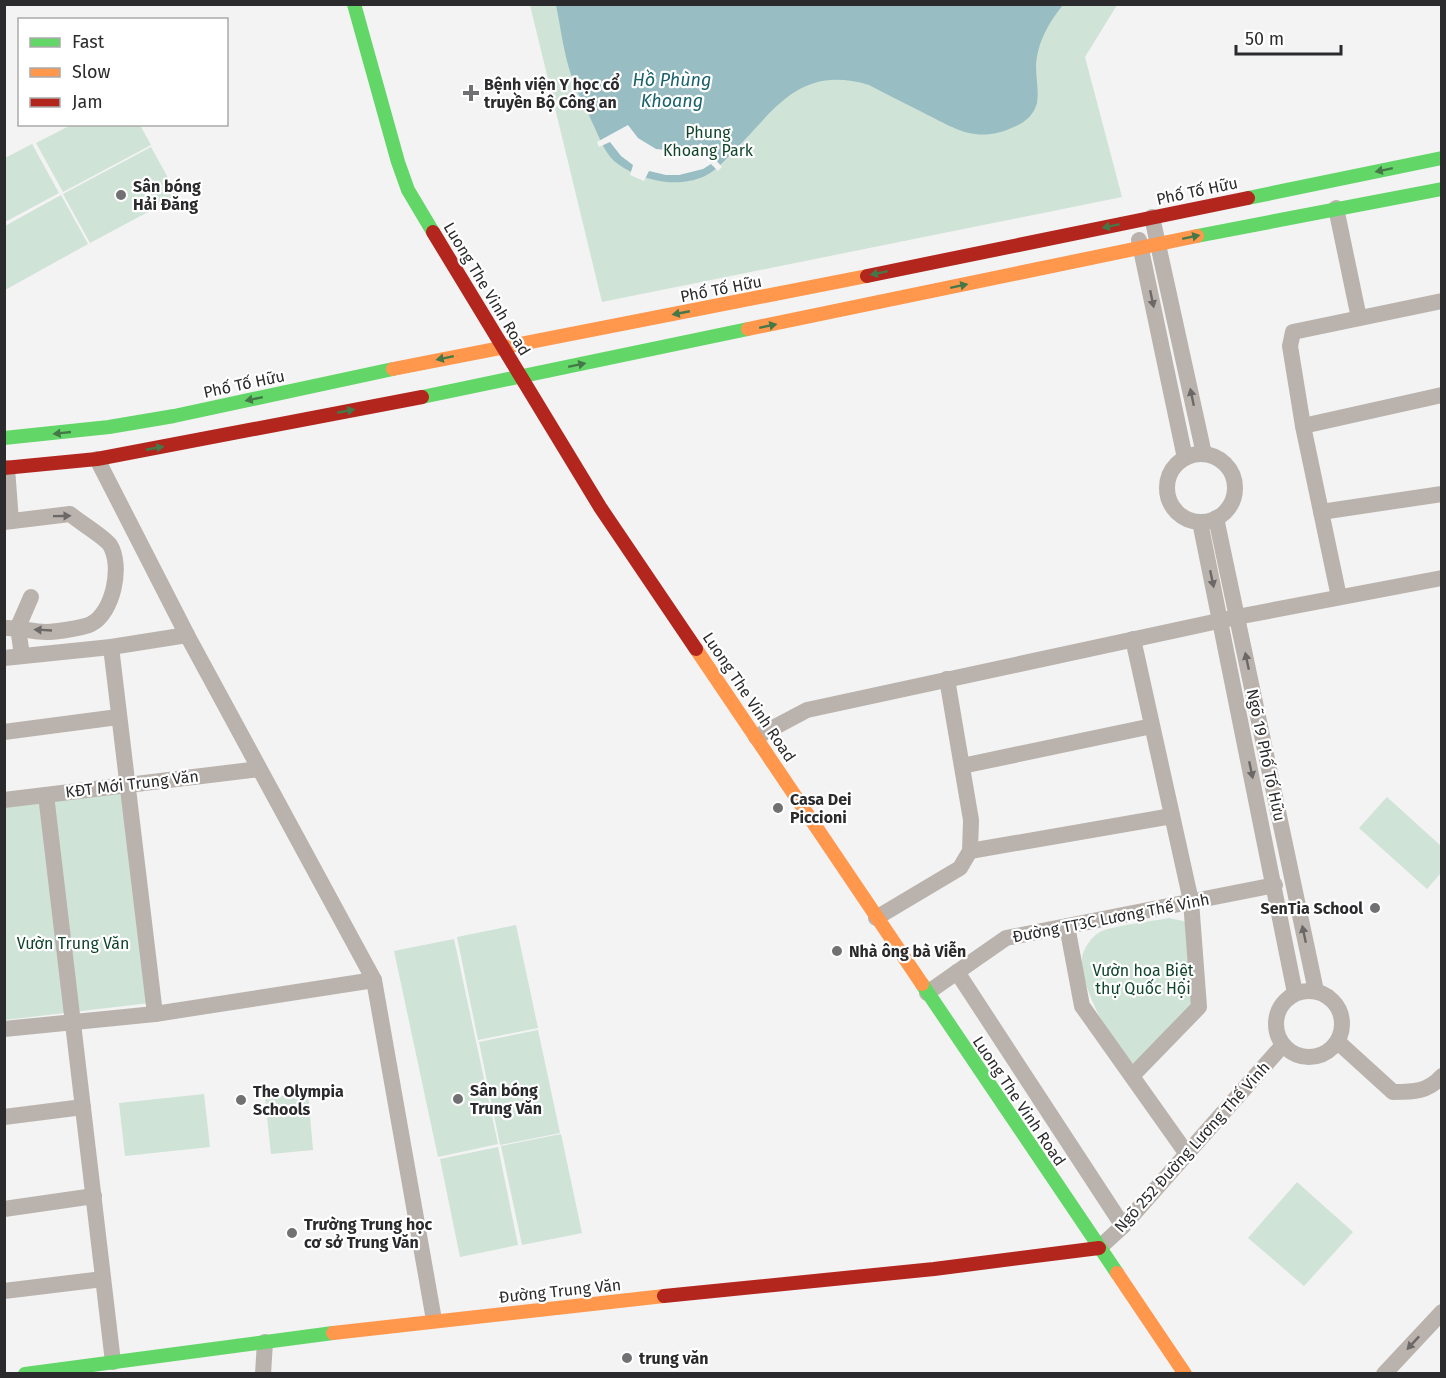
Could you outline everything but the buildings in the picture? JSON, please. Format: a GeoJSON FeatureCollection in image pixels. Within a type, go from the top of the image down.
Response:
{"type":"FeatureCollection","features":[{"type":"Feature","properties":{"kind":"main road","name":"Luong The Vinh Road"},"geometry":{"type":"LineString","coordinates":[[354,4],[408,190],[520,377],[596,500],[1185,1374]]}},
{"type":"Feature","properties":{"kind":"main road","name":"Phố Tố Hữu"},"geometry":{"type":"LineString","coordinates":[[4,438],[110,428],[174,416],[502,347],[704,309],[1442,158]]}},
{"type":"Feature","properties":{"kind":"main road"},"geometry":{"type":"LineString","coordinates":[[6,468],[97,459],[520,377],[1158,244],[1442,189]]}},
{"type":"Feature","properties":{"kind":"main road","name":"Đường Trung Văn"},"geometry":{"type":"LineString","coordinates":[[25,1374],[434,1320],[795,1283],[1099,1248]]}},
{"type":"Feature","properties":{"kind":"street"},"geometry":{"type":"LineString","coordinates":[[1336,208],[1359,318]]}},
{"type":"Feature","properties":{"kind":"street"},"geometry":{"type":"LineString","coordinates":[[1144,219],[1158,244],[1204,454]]}},
{"type":"Feature","properties":{"kind":"street"},"geometry":{"type":"LineString","coordinates":[[1144,219],[1141,248],[1185,458]]}},
{"type":"Feature","properties":{"kind":"street"},"geometry":{"type":"LineString","coordinates":[[1339,597],[1290,346],[1293,332],[1442,302]]}},
{"type":"Feature","properties":{"kind":"street"},"geometry":{"type":"LineString","coordinates":[[1304,426],[1442,395]]}},
{"type":"Feature","properties":{"kind":"street"},"geometry":{"type":"LineString","coordinates":[[1204,454],[1215,457],[1225,464],[1234,480],[1234,499],[1230,507],[1208,520],[1189,520],[1172,506],[1167,485],[1176,465],[1185,458],[1204,454]]}},
{"type":"Feature","properties":{"kind":"street"},"geometry":{"type":"LineString","coordinates":[[97,459],[187,635],[374,980],[434,1320]]}},
{"type":"Feature","properties":{"kind":"street"},"geometry":{"type":"LineString","coordinates":[[6,468],[8,522],[70,514],[110,545],[116,565],[114,593],[101,617],[90,625],[45,632],[11,627]]}},
{"type":"Feature","properties":{"kind":"street"},"geometry":{"type":"LineString","coordinates":[[1321,512],[1442,494]]}},
{"type":"Feature","properties":{"kind":"street","name":"Ngõ 19 Phố Tố Hữu"},"geometry":{"type":"LineString","coordinates":[[1208,520],[1237,617],[1316,991]]}},
{"type":"Feature","properties":{"kind":"street","name":"Ngõ 19 Phố Tố Hữu"},"geometry":{"type":"LineString","coordinates":[[1208,520],[1220,621],[1295,993]]}},
{"type":"Feature","properties":{"kind":"street"},"geometry":{"type":"LineString","coordinates":[[756,737],[807,710],[1237,617],[1442,578]]}},
{"type":"Feature","properties":{"kind":"street"},"geometry":{"type":"LineString","coordinates":[[11,627],[31,597]]}},
{"type":"Feature","properties":{"kind":"street"},"geometry":{"type":"LineString","coordinates":[[11,627],[22,656]]}},
{"type":"Feature","properties":{"kind":"street"},"geometry":{"type":"LineString","coordinates":[[4,658],[111,647],[187,635]]}},
{"type":"Feature","properties":{"kind":"street"},"geometry":{"type":"LineString","coordinates":[[1132,1076],[1199,1006],[1191,901],[1133,639]]}},
{"type":"Feature","properties":{"kind":"street"},"geometry":{"type":"LineString","coordinates":[[111,647],[155,1014]]}},
{"type":"Feature","properties":{"kind":"street"},"geometry":{"type":"LineString","coordinates":[[876,918],[960,868],[970,851],[971,820],[947,679]]}},
{"type":"Feature","properties":{"kind":"street"},"geometry":{"type":"LineString","coordinates":[[4,732],[118,717]]}},
{"type":"Feature","properties":{"kind":"street"},"geometry":{"type":"LineString","coordinates":[[962,766],[1152,726]]}},
{"type":"Feature","properties":{"kind":"street","name":"KĐT Mới Trung Văn"},"geometry":{"type":"LineString","coordinates":[[4,800],[259,769]]}},
{"type":"Feature","properties":{"kind":"street"},"geometry":{"type":"LineString","coordinates":[[46,795],[113,1362]]}},
{"type":"Feature","properties":{"kind":"street"},"geometry":{"type":"LineString","coordinates":[[970,851],[1172,816]]}},
{"type":"Feature","properties":{"kind":"street","name":"Đường TT3C Lương Thế Vinh"},"geometry":{"type":"LineString","coordinates":[[927,993],[1006,938],[1275,885]]}},
{"type":"Feature","properties":{"kind":"street"},"geometry":{"type":"LineString","coordinates":[[1067,926],[1082,1005],[1187,1154]]}},
{"type":"Feature","properties":{"kind":"street"},"geometry":{"type":"LineString","coordinates":[[957,972],[1124,1227]]}},
{"type":"Feature","properties":{"kind":"street"},"geometry":{"type":"LineString","coordinates":[[4,1029],[155,1014],[374,980]]}},
{"type":"Feature","properties":{"kind":"street"},"geometry":{"type":"LineString","coordinates":[[1306,990],[1316,991],[1328,996],[1337,1005],[1342,1017],[1342,1030],[1338,1042],[1329,1051],[1317,1056],[1305,1057],[1292,1053],[1283,1045],[1275,1020],[1282,1004],[1295,993],[1306,990]]}},
{"type":"Feature","properties":{"kind":"street"},"geometry":{"type":"LineString","coordinates":[[1338,1042],[1393,1092],[1418,1092],[1434,1085],[1442,1076]]}},
{"type":"Feature","properties":{"kind":"street","name":"Ngõ 252 Đường Lương Thế Vinh"},"geometry":{"type":"LineString","coordinates":[[1099,1248],[1124,1227],[1283,1045]]}},
{"type":"Feature","properties":{"kind":"street"},"geometry":{"type":"LineString","coordinates":[[4,1117],[83,1107]]}},
{"type":"Feature","properties":{"kind":"street"},"geometry":{"type":"LineString","coordinates":[[4,1209],[94,1196]]}},
{"type":"Feature","properties":{"kind":"street"},"geometry":{"type":"LineString","coordinates":[[4,1291],[103,1279]]}},
{"type":"Feature","properties":{"kind":"street"},"geometry":{"type":"LineString","coordinates":[[1384,1374],[1442,1312]]}},
{"type":"Feature","properties":{"kind":"street"},"geometry":{"type":"LineString","coordinates":[[263,1374],[265,1342]]}},
{"type":"Feature","properties":{"kind":"green space","name":"Phung Khoang Park"},"geometry":{"type":"Polygon","coordinates":[[[530,5],[1117,5],[1085,57],[1122,197],[602,302],[530,5]]]}},
{"type":"Feature","properties":{"kind":"green space","name":"Sân bóng Hải Đăng"},"geometry":{"type":"Polygon","coordinates":[[[69,126],[141,126],[151,145],[63,192],[36,143],[69,126]]]}},
{"type":"Feature","properties":{"kind":"green space"},"geometry":{"type":"Polygon","coordinates":[[[32,144],[59,193],[5,222],[5,158],[32,144]]]}},
{"type":"Feature","properties":{"kind":"green space","name":"Sân bóng Hải Đăng"},"geometry":{"type":"Polygon","coordinates":[[[151,147],[178,196],[90,243],[63,194],[151,147]]]}},
{"type":"Feature","properties":{"kind":"green space"},"geometry":{"type":"Polygon","coordinates":[[[61,195],[88,244],[5,290],[5,226],[61,195]]]}},
{"type":"Feature","properties":{"kind":"green space","name":"Vườn Trung Văn"},"geometry":{"type":"Polygon","coordinates":[[[126,785],[150,1003],[5,1020],[4,800],[126,785]]]}},
{"type":"Feature","properties":{"kind":"green space"},"geometry":{"type":"Polygon","coordinates":[[[1387,797],[1441,846],[1441,873],[1427,889],[1359,828],[1387,797]]]}},
{"type":"Feature","properties":{"kind":"green space","name":"Vườn hoa Biệt thự Quốc Hội"},"geometry":{"type":"Polygon","coordinates":[[[1169,918],[1193,926],[1199,1007],[1134,1064],[1117,1045],[1099,1016],[1086,984],[1082,958],[1086,947],[1100,932],[1169,918]]]}},
{"type":"Feature","properties":{"kind":"green space","name":"Sân bóng Trung Văn"},"geometry":{"type":"Polygon","coordinates":[[[516,925],[538,1028],[478,1040],[457,937],[516,925]]]}},
{"type":"Feature","properties":{"kind":"green space"},"geometry":{"type":"Polygon","coordinates":[[[454,939],[498,1144],[438,1157],[394,951],[454,939]]]}},
{"type":"Feature","properties":{"kind":"green space","name":"Sân bóng Trung Văn"},"geometry":{"type":"Polygon","coordinates":[[[538,1030],[560,1133],[500,1145],[479,1042],[538,1030]]]}},
{"type":"Feature","properties":{"kind":"green space"},"geometry":{"type":"Polygon","coordinates":[[[308,1093],[313,1150],[271,1154],[265,1098],[308,1093]]]}},
{"type":"Feature","properties":{"kind":"green space"},"geometry":{"type":"Polygon","coordinates":[[[204,1094],[210,1147],[125,1156],[119,1103],[204,1094]]]}},
{"type":"Feature","properties":{"kind":"green space","name":"Sân bóng Trung Văn"},"geometry":{"type":"Polygon","coordinates":[[[561,1134],[582,1233],[522,1245],[501,1146],[561,1134]]]}},
{"type":"Feature","properties":{"kind":"green space","name":"Sân bóng Trung Văn"},"geometry":{"type":"Polygon","coordinates":[[[498,1147],[518,1245],[460,1257],[440,1159],[498,1147]]]}},
{"type":"Feature","properties":{"kind":"green space"},"geometry":{"type":"Polygon","coordinates":[[[1297,1182],[1353,1232],[1304,1286],[1248,1238],[1297,1182]]]}},
{"type":"Feature","properties":{"kind":"water","name":"Hồ Phùng Khoang"},"geometry":{"type":"Polygon","coordinates":[[[556,5],[1063,5],[1041,41],[1036,66],[1038,94],[1036,107],[1029,117],[1016,126],[990,134],[967,132],[956,129],[869,85],[845,80],[825,81],[808,85],[778,105],[709,174],[693,180],[673,182],[644,177],[624,168],[614,161],[601,143],[570,71],[556,5]]]}},
{"type":"Feature","properties":{"kind":"pier"},"geometry":{"type":"Polygon","coordinates":[[[628,125],[638,138],[656,149],[678,151],[701,143],[722,167],[718,171],[711,164],[703,169],[679,175],[649,171],[644,181],[630,175],[633,165],[621,156],[610,142],[599,147],[597,142],[628,125]]]}},
{"type":"Feature","properties":{"kind":"traffic: fast"},"geometry":{"type":"LineString","coordinates":[[354,4],[398,162],[408,190],[433,232]]}},
{"type":"Feature","properties":{"kind":"traffic: fast"},"geometry":{"type":"LineString","coordinates":[[1248,198],[1442,158]]}},
{"type":"Feature","properties":{"kind":"traffic: fast"},"geometry":{"type":"LineString","coordinates":[[1197,236],[1442,189]]}},
{"type":"Feature","properties":{"kind":"traffic: fast"},"geometry":{"type":"LineString","coordinates":[[422,397],[748,329]]}},
{"type":"Feature","properties":{"kind":"traffic: fast"},"geometry":{"type":"LineString","coordinates":[[4,438],[109,427],[174,416],[393,369]]}},
{"type":"Feature","properties":{"kind":"traffic: fast"},"geometry":{"type":"LineString","coordinates":[[922,984],[1117,1273]]}},
{"type":"Feature","properties":{"kind":"traffic: fast"},"geometry":{"type":"LineString","coordinates":[[25,1374],[333,1333]]}},
{"type":"Feature","properties":{"kind":"traffic: slow"},"geometry":{"type":"LineString","coordinates":[[748,329],[1197,236]]}},
{"type":"Feature","properties":{"kind":"traffic: slow"},"geometry":{"type":"LineString","coordinates":[[393,369],[867,276]]}},
{"type":"Feature","properties":{"kind":"traffic: slow"},"geometry":{"type":"LineString","coordinates":[[696,649],[922,984]]}},
{"type":"Feature","properties":{"kind":"traffic: slow"},"geometry":{"type":"LineString","coordinates":[[1117,1273],[1185,1374]]}},
{"type":"Feature","properties":{"kind":"traffic: slow"},"geometry":{"type":"LineString","coordinates":[[333,1333],[664,1296]]}},
{"type":"Feature","properties":{"kind":"traffic: jam"},"geometry":{"type":"LineString","coordinates":[[867,276],[1248,198]]}},
{"type":"Feature","properties":{"kind":"traffic: jam"},"geometry":{"type":"LineString","coordinates":[[433,232],[600,507],[696,649]]}},
{"type":"Feature","properties":{"kind":"traffic: jam"},"geometry":{"type":"LineString","coordinates":[[4,468],[97,459],[422,397]]}},
{"type":"Feature","properties":{"kind":"traffic: jam"},"geometry":{"type":"LineString","coordinates":[[664,1296],[934,1269],[1099,1248]]}},
{"type":"Feature","properties":{"kind":"place","name":"Bệnh viện Y học cổ truyền Bộ Công an"},"geometry":{"type":"Point","coordinates":[471,93]}},
{"type":"Feature","properties":{"kind":"place","name":"Sân bóng Hải Đăng"},"geometry":{"type":"Point","coordinates":[121,195]}},
{"type":"Feature","properties":{"kind":"place","name":"Casa Dei Piccioni"},"geometry":{"type":"Point","coordinates":[778,808]}},
{"type":"Feature","properties":{"kind":"place","name":"SenTia School"},"geometry":{"type":"Point","coordinates":[1375,908]}},
{"type":"Feature","properties":{"kind":"place","name":"Nhà ông bà Viễn"},"geometry":{"type":"Point","coordinates":[837,951]}},
{"type":"Feature","properties":{"kind":"place","name":"Sân bóng Trung Văn"},"geometry":{"type":"Point","coordinates":[458,1099]}},
{"type":"Feature","properties":{"kind":"place","name":"The Olympia Schools"},"geometry":{"type":"Point","coordinates":[241,1100]}},
{"type":"Feature","properties":{"kind":"place","name":"Trường Trung học cơ sở Trung Văn"},"geometry":{"type":"Point","coordinates":[292,1233]}},
{"type":"Feature","properties":{"kind":"place","name":"trung văn"},"geometry":{"type":"Point","coordinates":[627,1358]}}]}
